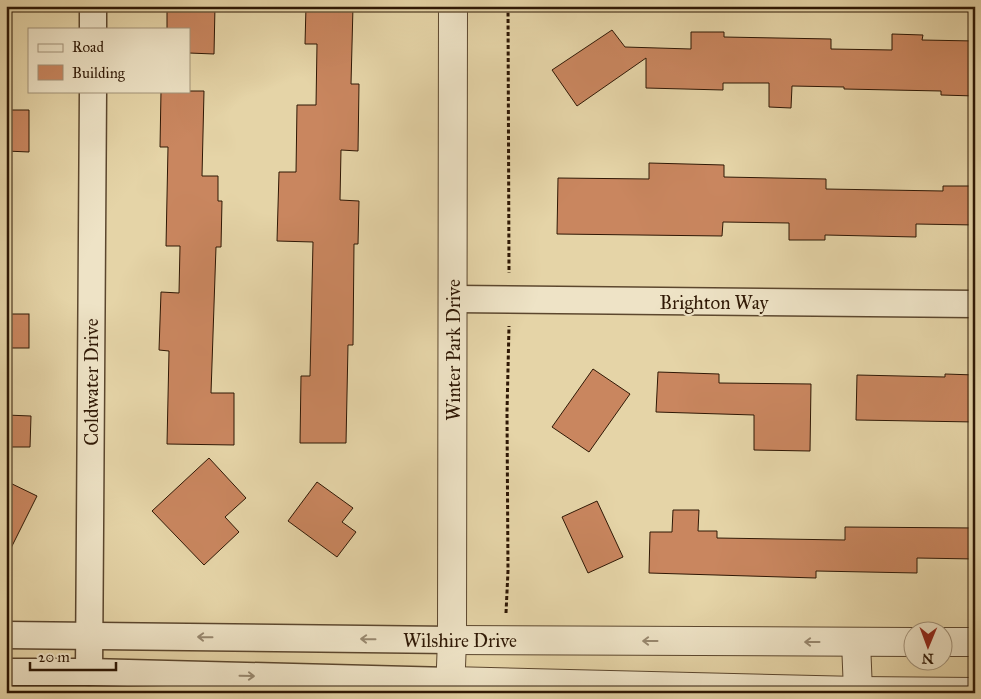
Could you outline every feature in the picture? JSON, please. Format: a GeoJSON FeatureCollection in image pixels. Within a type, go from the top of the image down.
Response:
{"type":"FeatureCollection","features":[{"type":"Feature","properties":{"kind":"street"},"geometry":{"type":"LineString","coordinates":[[93,6],[93,28]]}},
{"type":"Feature","properties":{"kind":"street","name":"Winter Park Drive"},"geometry":{"type":"LineString","coordinates":[[450,687],[452,640],[453,6]]}},
{"type":"Feature","properties":{"kind":"street","name":"Coldwater Drive"},"geometry":{"type":"LineString","coordinates":[[89,672],[93,92]]}},
{"type":"Feature","properties":{"kind":"street","name":"Brighton Way"},"geometry":{"type":"LineString","coordinates":[[453,299],[975,304]]}},
{"type":"Feature","properties":{"kind":"street","name":"Wilshire Drive"},"geometry":{"type":"LineString","coordinates":[[6,635],[452,640],[904,642]]}},
{"type":"Feature","properties":{"kind":"street"},"geometry":{"type":"LineString","coordinates":[[856,642],[858,692]]}},
{"type":"Feature","properties":{"kind":"street"},"geometry":{"type":"LineString","coordinates":[[954,642],[975,642]]}},
{"type":"Feature","properties":{"kind":"street"},"geometry":{"type":"LineString","coordinates":[[6,672],[89,672],[450,687],[975,692]]}},
{"type":"Feature","properties":{"kind":"path"},"geometry":{"type":"LineString","coordinates":[[508,6],[509,278]]}},
{"type":"Feature","properties":{"kind":"path"},"geometry":{"type":"LineString","coordinates":[[506,615],[508,571],[507,412],[509,321]]}},
{"type":"Feature","properties":{"kind":"building"},"geometry":{"type":"Polygon","coordinates":[[[167,6],[215,6],[214,54],[190,53],[190,28],[167,28],[167,6]]]}},
{"type":"Feature","properties":{"kind":"building"},"geometry":{"type":"Polygon","coordinates":[[[306,6],[353,6],[351,84],[359,84],[358,151],[341,150],[340,200],[359,201],[358,244],[354,244],[353,345],[348,345],[346,443],[300,443],[301,376],[310,376],[313,242],[277,241],[279,172],[296,172],[297,105],[316,105],[317,44],[305,44],[306,6]]]}},
{"type":"Feature","properties":{"kind":"building"},"geometry":{"type":"Polygon","coordinates":[[[612,30],[625,47],[691,49],[691,32],[724,32],[724,37],[831,39],[831,49],[892,50],[892,34],[923,35],[922,40],[975,41],[975,96],[941,95],[941,91],[792,86],[791,108],[769,107],[769,83],[723,83],[723,90],[646,88],[646,58],[577,106],[552,70],[612,30]]]}},
{"type":"Feature","properties":{"kind":"building"},"geometry":{"type":"Polygon","coordinates":[[[204,91],[202,176],[218,176],[218,201],[222,201],[221,247],[216,247],[211,393],[234,393],[234,445],[167,444],[169,351],[159,350],[161,292],[179,293],[180,246],[166,246],[168,147],[160,147],[161,92],[204,91]]]}},
{"type":"Feature","properties":{"kind":"building"},"geometry":{"type":"Polygon","coordinates":[[[6,110],[29,110],[29,152],[6,151],[6,110]]]}},
{"type":"Feature","properties":{"kind":"building"},"geometry":{"type":"Polygon","coordinates":[[[649,163],[724,165],[724,177],[826,179],[826,189],[943,191],[943,186],[975,186],[975,225],[916,224],[916,237],[825,235],[825,240],[789,240],[789,223],[723,222],[722,236],[557,234],[558,178],[649,179],[649,163]]]}},
{"type":"Feature","properties":{"kind":"building"},"geometry":{"type":"Polygon","coordinates":[[[6,314],[29,314],[29,348],[6,348],[6,314]]]}},
{"type":"Feature","properties":{"kind":"building"},"geometry":{"type":"Polygon","coordinates":[[[593,369],[630,394],[589,452],[552,427],[593,369]]]}},
{"type":"Feature","properties":{"kind":"building"},"geometry":{"type":"Polygon","coordinates":[[[658,372],[719,374],[719,383],[811,384],[810,451],[754,450],[754,415],[656,412],[658,372]]]}},
{"type":"Feature","properties":{"kind":"building"},"geometry":{"type":"Polygon","coordinates":[[[945,374],[975,375],[975,422],[856,420],[857,375],[945,377],[945,374]]]}},
{"type":"Feature","properties":{"kind":"building"},"geometry":{"type":"Polygon","coordinates":[[[6,415],[31,416],[30,447],[6,447],[6,415]]]}},
{"type":"Feature","properties":{"kind":"building"},"geometry":{"type":"Polygon","coordinates":[[[209,458],[246,498],[225,517],[239,532],[204,565],[152,511],[209,458]]]}},
{"type":"Feature","properties":{"kind":"building"},"geometry":{"type":"Polygon","coordinates":[[[6,481],[37,496],[6,558],[6,481]]]}},
{"type":"Feature","properties":{"kind":"building"},"geometry":{"type":"Polygon","coordinates":[[[317,482],[353,508],[342,522],[356,532],[337,557],[288,521],[317,482]]]}},
{"type":"Feature","properties":{"kind":"building"},"geometry":{"type":"Polygon","coordinates":[[[597,501],[623,557],[588,573],[562,517],[597,501]]]}},
{"type":"Feature","properties":{"kind":"building"},"geometry":{"type":"Polygon","coordinates":[[[673,510],[699,510],[698,531],[717,531],[717,538],[845,540],[845,527],[975,528],[975,559],[917,558],[917,573],[816,571],[816,578],[649,573],[650,532],[672,532],[673,510]]]}}]}
